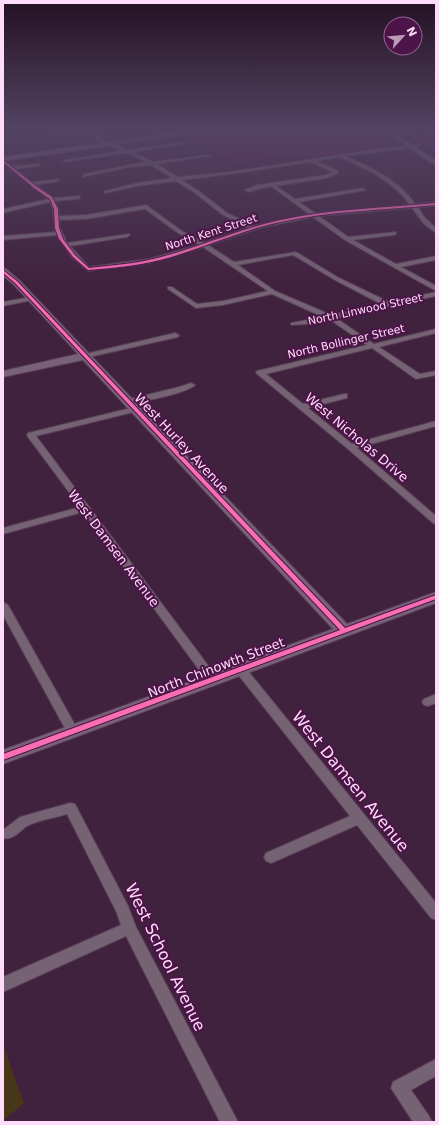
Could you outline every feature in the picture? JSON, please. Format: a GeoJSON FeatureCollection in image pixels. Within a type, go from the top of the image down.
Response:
{"type":"FeatureCollection","features":[{"type":"Feature","properties":{"kind":"street"},"geometry":{"type":"LineString","coordinates":[[26,180],[44,192],[52,200],[56,209],[58,233],[66,245],[127,235]]}},
{"type":"Feature","properties":{"kind":"street"},"geometry":{"type":"LineString","coordinates":[[31,184],[57,180]]}},
{"type":"Feature","properties":{"kind":"street"},"geometry":{"type":"LineString","coordinates":[[107,192],[140,183],[172,180]]}},
{"type":"Feature","properties":{"kind":"street"},"geometry":{"type":"LineString","coordinates":[[177,180],[197,192],[224,214],[253,228]]}},
{"type":"Feature","properties":{"kind":"street"},"geometry":{"type":"LineString","coordinates":[[248,190],[305,180]]}},
{"type":"Feature","properties":{"kind":"street"},"geometry":{"type":"LineString","coordinates":[[387,180],[408,198],[420,218],[436,231]]}},
{"type":"Feature","properties":{"kind":"street"},"geometry":{"type":"LineString","coordinates":[[272,185],[347,239],[436,289]]}},
{"type":"Feature","properties":{"kind":"street"},"geometry":{"type":"LineString","coordinates":[[294,201],[363,190]]}},
{"type":"Feature","properties":{"kind":"street"},"geometry":{"type":"LineString","coordinates":[[3,211],[78,196]]}},
{"type":"Feature","properties":{"kind":"street","name":"North Kent Street"},"geometry":{"type":"LineString","coordinates":[[66,245],[74,256],[88,269],[149,261],[205,245],[253,228],[313,215],[436,204]]}},
{"type":"Feature","properties":{"kind":"street"},"geometry":{"type":"LineString","coordinates":[[57,218],[86,217],[146,207],[180,232],[205,245],[273,292],[330,317],[419,377],[436,372]]}},
{"type":"Feature","properties":{"kind":"street"},"geometry":{"type":"LineString","coordinates":[[3,238],[58,233]]}},
{"type":"Feature","properties":{"kind":"street"},"geometry":{"type":"LineString","coordinates":[[347,239],[394,233]]}},
{"type":"Feature","properties":{"kind":"street"},"geometry":{"type":"LineString","coordinates":[[233,264],[294,253],[337,280],[387,304]]}},
{"type":"Feature","properties":{"kind":"street"},"geometry":{"type":"LineString","coordinates":[[395,266],[436,258]]}},
{"type":"Feature","properties":{"kind":"street","name":"West Hurley Avenue"},"geometry":{"type":"LineString","coordinates":[[3,271],[344,630]]}},
{"type":"Feature","properties":{"kind":"street"},"geometry":{"type":"LineString","coordinates":[[170,288],[192,304],[200,306],[273,292]]}},
{"type":"Feature","properties":{"kind":"street","name":"North Linwood Street"},"geometry":{"type":"LineString","coordinates":[[293,324],[436,294]]}},
{"type":"Feature","properties":{"kind":"street"},"geometry":{"type":"LineString","coordinates":[[3,304],[31,299]]}},
{"type":"Feature","properties":{"kind":"street","name":"North Bollinger Street"},"geometry":{"type":"LineString","coordinates":[[260,373],[436,331]]}},
{"type":"Feature","properties":{"kind":"street"},"geometry":{"type":"LineString","coordinates":[[3,374],[176,335]]}},
{"type":"Feature","properties":{"kind":"street","name":"West Nicholas Drive"},"geometry":{"type":"LineString","coordinates":[[260,373],[351,448],[436,522]]}},
{"type":"Feature","properties":{"kind":"street"},"geometry":{"type":"LineString","coordinates":[[132,406],[191,385]]}},
{"type":"Feature","properties":{"kind":"street"},"geometry":{"type":"LineString","coordinates":[[302,407],[344,396]]}},
{"type":"Feature","properties":{"kind":"street","name":"West Damsen Avenue"},"geometry":{"type":"LineString","coordinates":[[132,406],[31,435],[212,679]]}},
{"type":"Feature","properties":{"kind":"street"},"geometry":{"type":"LineString","coordinates":[[351,448],[434,425]]}},
{"type":"Feature","properties":{"kind":"street"},"geometry":{"type":"LineString","coordinates":[[3,531],[85,509]]}},
{"type":"Feature","properties":{"kind":"street","name":"North Chinowth Street"},"geometry":{"type":"LineString","coordinates":[[3,757],[436,596]]}},
{"type":"Feature","properties":{"kind":"street"},"geometry":{"type":"LineString","coordinates":[[3,605],[73,732]]}},
{"type":"Feature","properties":{"kind":"street","name":"West Damsen Avenue"},"geometry":{"type":"LineString","coordinates":[[240,669],[436,914]]}},
{"type":"Feature","properties":{"kind":"street","name":"West School Avenue"},"geometry":{"type":"LineString","coordinates":[[7,834],[25,821],[70,808],[123,910],[129,928],[229,1122]]}},
{"type":"Feature","properties":{"kind":"street"},"geometry":{"type":"LineString","coordinates":[[271,857],[359,818]]}},
{"type":"Feature","properties":{"kind":"street"},"geometry":{"type":"LineString","coordinates":[[3,985],[129,928]]}},
{"type":"Feature","properties":{"kind":"street"},"geometry":{"type":"LineString","coordinates":[[423,1122],[399,1088],[436,1067]]}},
{"type":"Feature","properties":{"kind":"shaded area"},"geometry":{"type":"Polygon","coordinates":[[[3,1045],[24,1103],[3,1121],[3,1045]]]}},
{"type":"Feature","properties":{"kind":"cycle path"},"geometry":{"type":"LineString","coordinates":[[26,180],[51,198],[56,209],[57,228],[61,239],[74,256],[88,269],[159,259],[262,225],[296,218],[336,212],[436,204]]}},
{"type":"Feature","properties":{"kind":"cycle path"},"geometry":{"type":"LineString","coordinates":[[3,271],[16,282],[343,630]]}},
{"type":"Feature","properties":{"kind":"cycle path"},"geometry":{"type":"LineString","coordinates":[[3,757],[436,597]]}}]}
